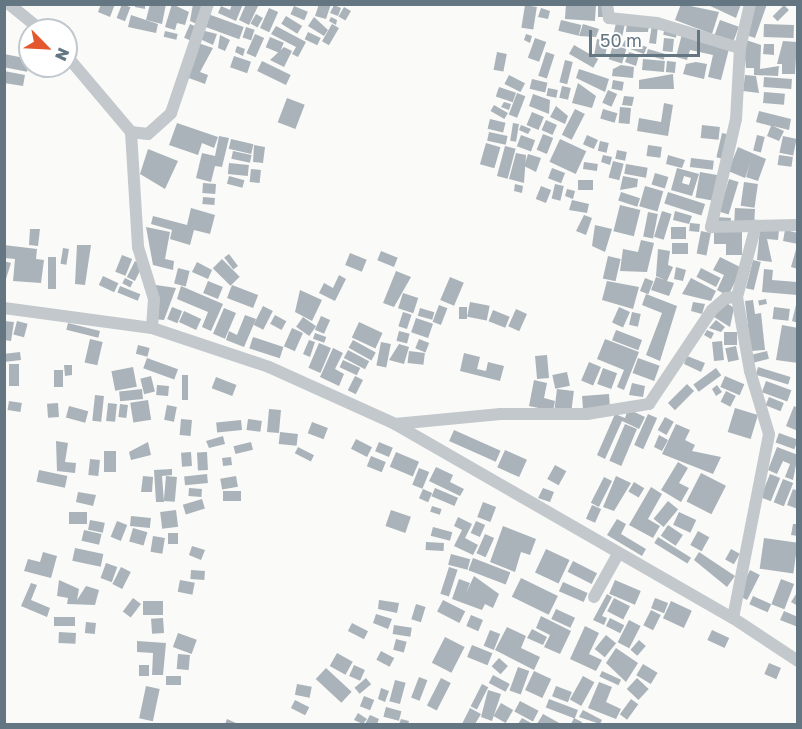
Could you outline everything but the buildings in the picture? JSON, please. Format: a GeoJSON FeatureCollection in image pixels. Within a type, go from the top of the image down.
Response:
{"type":"FeatureCollection","features":[{"type":"Feature","properties":{"kind":"street"},"geometry":{"type":"LineString","coordinates":[[9,4],[26,18]]}},
{"type":"Feature","properties":{"kind":"street"},"geometry":{"type":"LineString","coordinates":[[131,132],[148,134],[171,113],[208,4]]}},
{"type":"Feature","properties":{"kind":"street"},"geometry":{"type":"LineString","coordinates":[[607,4],[609,18],[657,23],[740,48]]}},
{"type":"Feature","properties":{"kind":"street"},"geometry":{"type":"LineString","coordinates":[[750,4],[740,48],[736,119],[711,227],[798,225]]}},
{"type":"Feature","properties":{"kind":"street"},"geometry":{"type":"LineString","coordinates":[[78,69],[131,132],[138,247],[154,299],[152,328]]}},
{"type":"Feature","properties":{"kind":"street"},"geometry":{"type":"LineString","coordinates":[[733,618],[769,434],[750,370],[737,297],[756,225]]}},
{"type":"Feature","properties":{"kind":"street"},"geometry":{"type":"LineString","coordinates":[[395,424],[501,414],[587,414],[649,404],[712,310],[726,298],[737,297]]}},
{"type":"Feature","properties":{"kind":"street"},"geometry":{"type":"LineString","coordinates":[[4,308],[152,328],[241,356],[395,424],[733,618],[798,661]]}},
{"type":"Feature","properties":{"kind":"street"},"geometry":{"type":"LineString","coordinates":[[594,597],[618,554]]}}]}
